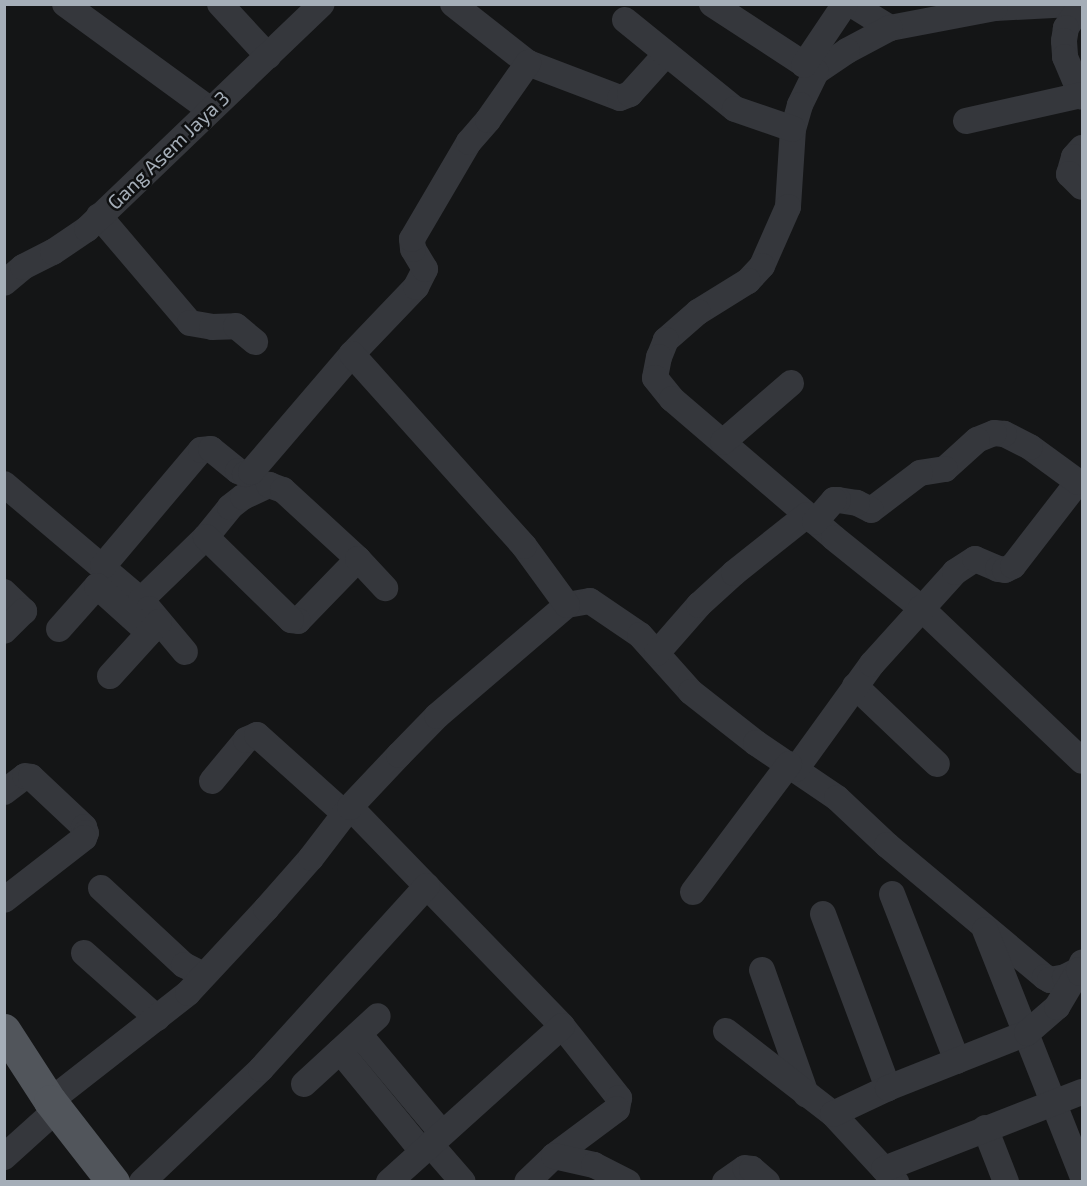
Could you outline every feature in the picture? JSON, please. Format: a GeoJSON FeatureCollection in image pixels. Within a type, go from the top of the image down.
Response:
{"type":"FeatureCollection","features":[{"type":"Feature","properties":{"kind":"main road"},"geometry":{"type":"LineString","coordinates":[[4,1030],[53,1106],[113,1182]]}},
{"type":"Feature","properties":{"kind":"street"},"geometry":{"type":"LineString","coordinates":[[65,4],[213,105]]}},
{"type":"Feature","properties":{"kind":"street"},"geometry":{"type":"LineString","coordinates":[[92,4],[213,105]]}},
{"type":"Feature","properties":{"kind":"street"},"geometry":{"type":"LineString","coordinates":[[220,4],[268,56]]}},
{"type":"Feature","properties":{"kind":"street","name":"Gang Asem Jaya 3"},"geometry":{"type":"LineString","coordinates":[[4,283],[23,267],[53,252],[87,229],[213,105],[322,4]]}},
{"type":"Feature","properties":{"kind":"street"},"geometry":{"type":"LineString","coordinates":[[453,4],[528,63],[620,98],[630,94],[666,54]]}},
{"type":"Feature","properties":{"kind":"street"},"geometry":{"type":"LineString","coordinates":[[712,4],[740,12],[810,69]]}},
{"type":"Feature","properties":{"kind":"street"},"geometry":{"type":"LineString","coordinates":[[845,4],[810,69],[793,129],[788,207],[762,266],[748,281],[681,325],[666,340],[659,357],[655,378],[663,390],[723,442],[921,608],[1083,761]]}},
{"type":"Feature","properties":{"kind":"street"},"geometry":{"type":"LineString","coordinates":[[851,4],[890,27]]}},
{"type":"Feature","properties":{"kind":"street"},"geometry":{"type":"LineString","coordinates":[[966,121],[1082,96],[1065,57],[1064,41],[1066,28],[1082,4]]}},
{"type":"Feature","properties":{"kind":"street"},"geometry":{"type":"LineString","coordinates":[[810,69],[890,27],[951,10],[1061,5]]}},
{"type":"Feature","properties":{"kind":"street"},"geometry":{"type":"LineString","coordinates":[[625,20],[735,109],[793,129]]}},
{"type":"Feature","properties":{"kind":"street"},"geometry":{"type":"LineString","coordinates":[[103,566],[201,450],[211,449],[238,471],[245,474],[251,472],[352,354],[422,278],[424,268],[413,249],[412,239],[469,142],[488,120],[528,63]]}},
{"type":"Feature","properties":{"kind":"street"},"geometry":{"type":"LineString","coordinates":[[1083,148],[1074,157],[1069,174],[1083,186]]}},
{"type":"Feature","properties":{"kind":"street"},"geometry":{"type":"LineString","coordinates":[[99,216],[190,323],[212,327],[236,326],[255,342]]}},
{"type":"Feature","properties":{"kind":"street"},"geometry":{"type":"LineString","coordinates":[[352,354],[524,546],[567,605]]}},
{"type":"Feature","properties":{"kind":"street"},"geometry":{"type":"LineString","coordinates":[[723,442],[790,383]]}},
{"type":"Feature","properties":{"kind":"street"},"geometry":{"type":"LineString","coordinates":[[657,653],[716,589],[769,544],[811,518],[834,500],[858,503],[871,510],[920,473],[945,469],[977,440],[994,433],[1004,434],[1030,447],[1078,483],[1014,566],[1005,570],[979,560],[971,560],[921,608],[855,686],[693,892]]}},
{"type":"Feature","properties":{"kind":"street"},"geometry":{"type":"LineString","coordinates":[[4,484],[141,600],[154,627]]}},
{"type":"Feature","properties":{"kind":"street"},"geometry":{"type":"LineString","coordinates":[[141,600],[206,537],[236,502],[256,490],[275,485],[358,559],[385,588]]}},
{"type":"Feature","properties":{"kind":"street"},"geometry":{"type":"LineString","coordinates":[[206,537],[291,620],[298,621],[358,559]]}},
{"type":"Feature","properties":{"kind":"street"},"geometry":{"type":"LineString","coordinates":[[59,629],[97,586],[185,652]]}},
{"type":"Feature","properties":{"kind":"street"},"geometry":{"type":"LineString","coordinates":[[4,592],[24,611],[4,631]]}},
{"type":"Feature","properties":{"kind":"street"},"geometry":{"type":"LineString","coordinates":[[4,1157],[53,1106],[188,993],[303,867],[348,810],[437,716],[567,605],[590,601],[640,634],[691,692],[837,798],[886,845],[1050,980],[1081,970]]}},
{"type":"Feature","properties":{"kind":"street"},"geometry":{"type":"LineString","coordinates":[[110,676],[154,627]]}},
{"type":"Feature","properties":{"kind":"street"},"geometry":{"type":"LineString","coordinates":[[855,686],[937,764]]}},
{"type":"Feature","properties":{"kind":"street"},"geometry":{"type":"LineString","coordinates":[[213,781],[246,740],[257,735],[348,810],[427,886],[562,1026],[618,1098],[619,1104],[617,1109],[554,1156],[527,1182]]}},
{"type":"Feature","properties":{"kind":"street"},"geometry":{"type":"LineString","coordinates":[[4,792],[25,776],[31,777],[84,827],[86,833],[84,838],[4,900]]}},
{"type":"Feature","properties":{"kind":"street"},"geometry":{"type":"LineString","coordinates":[[142,1182],[261,1069],[427,886]]}},
{"type":"Feature","properties":{"kind":"street"},"geometry":{"type":"LineString","coordinates":[[101,888],[184,965],[204,975]]}},
{"type":"Feature","properties":{"kind":"street"},"geometry":{"type":"LineString","coordinates":[[892,894],[957,1061]]}},
{"type":"Feature","properties":{"kind":"street"},"geometry":{"type":"LineString","coordinates":[[823,914],[888,1088]]}},
{"type":"Feature","properties":{"kind":"street"},"geometry":{"type":"LineString","coordinates":[[984,927],[1081,1167]]}},
{"type":"Feature","properties":{"kind":"street"},"geometry":{"type":"LineString","coordinates":[[84,952],[157,1018]]}},
{"type":"Feature","properties":{"kind":"street"},"geometry":{"type":"LineString","coordinates":[[762,970],[806,1095]]}},
{"type":"Feature","properties":{"kind":"street"},"geometry":{"type":"LineString","coordinates":[[833,1114],[888,1088],[1027,1033],[1057,1007],[1081,970]]}},
{"type":"Feature","properties":{"kind":"street"},"geometry":{"type":"LineString","coordinates":[[304,1084],[378,1016]]}},
{"type":"Feature","properties":{"kind":"street"},"geometry":{"type":"LineString","coordinates":[[389,1182],[562,1026]]}},
{"type":"Feature","properties":{"kind":"street"},"geometry":{"type":"LineString","coordinates":[[726,1031],[833,1114],[890,1175],[985,1128],[1083,1092]]}},
{"type":"Feature","properties":{"kind":"street"},"geometry":{"type":"LineString","coordinates":[[359,1034],[432,1143],[463,1182]]}},
{"type":"Feature","properties":{"kind":"street"},"geometry":{"type":"LineString","coordinates":[[340,1051],[432,1143]]}},
{"type":"Feature","properties":{"kind":"street"},"geometry":{"type":"LineString","coordinates":[[985,1128],[1006,1182]]}},
{"type":"Feature","properties":{"kind":"street"},"geometry":{"type":"LineString","coordinates":[[554,1156],[594,1165],[628,1182]]}},
{"type":"Feature","properties":{"kind":"street"},"geometry":{"type":"LineString","coordinates":[[725,1182],[745,1168],[752,1169],[767,1182]]}}]}
